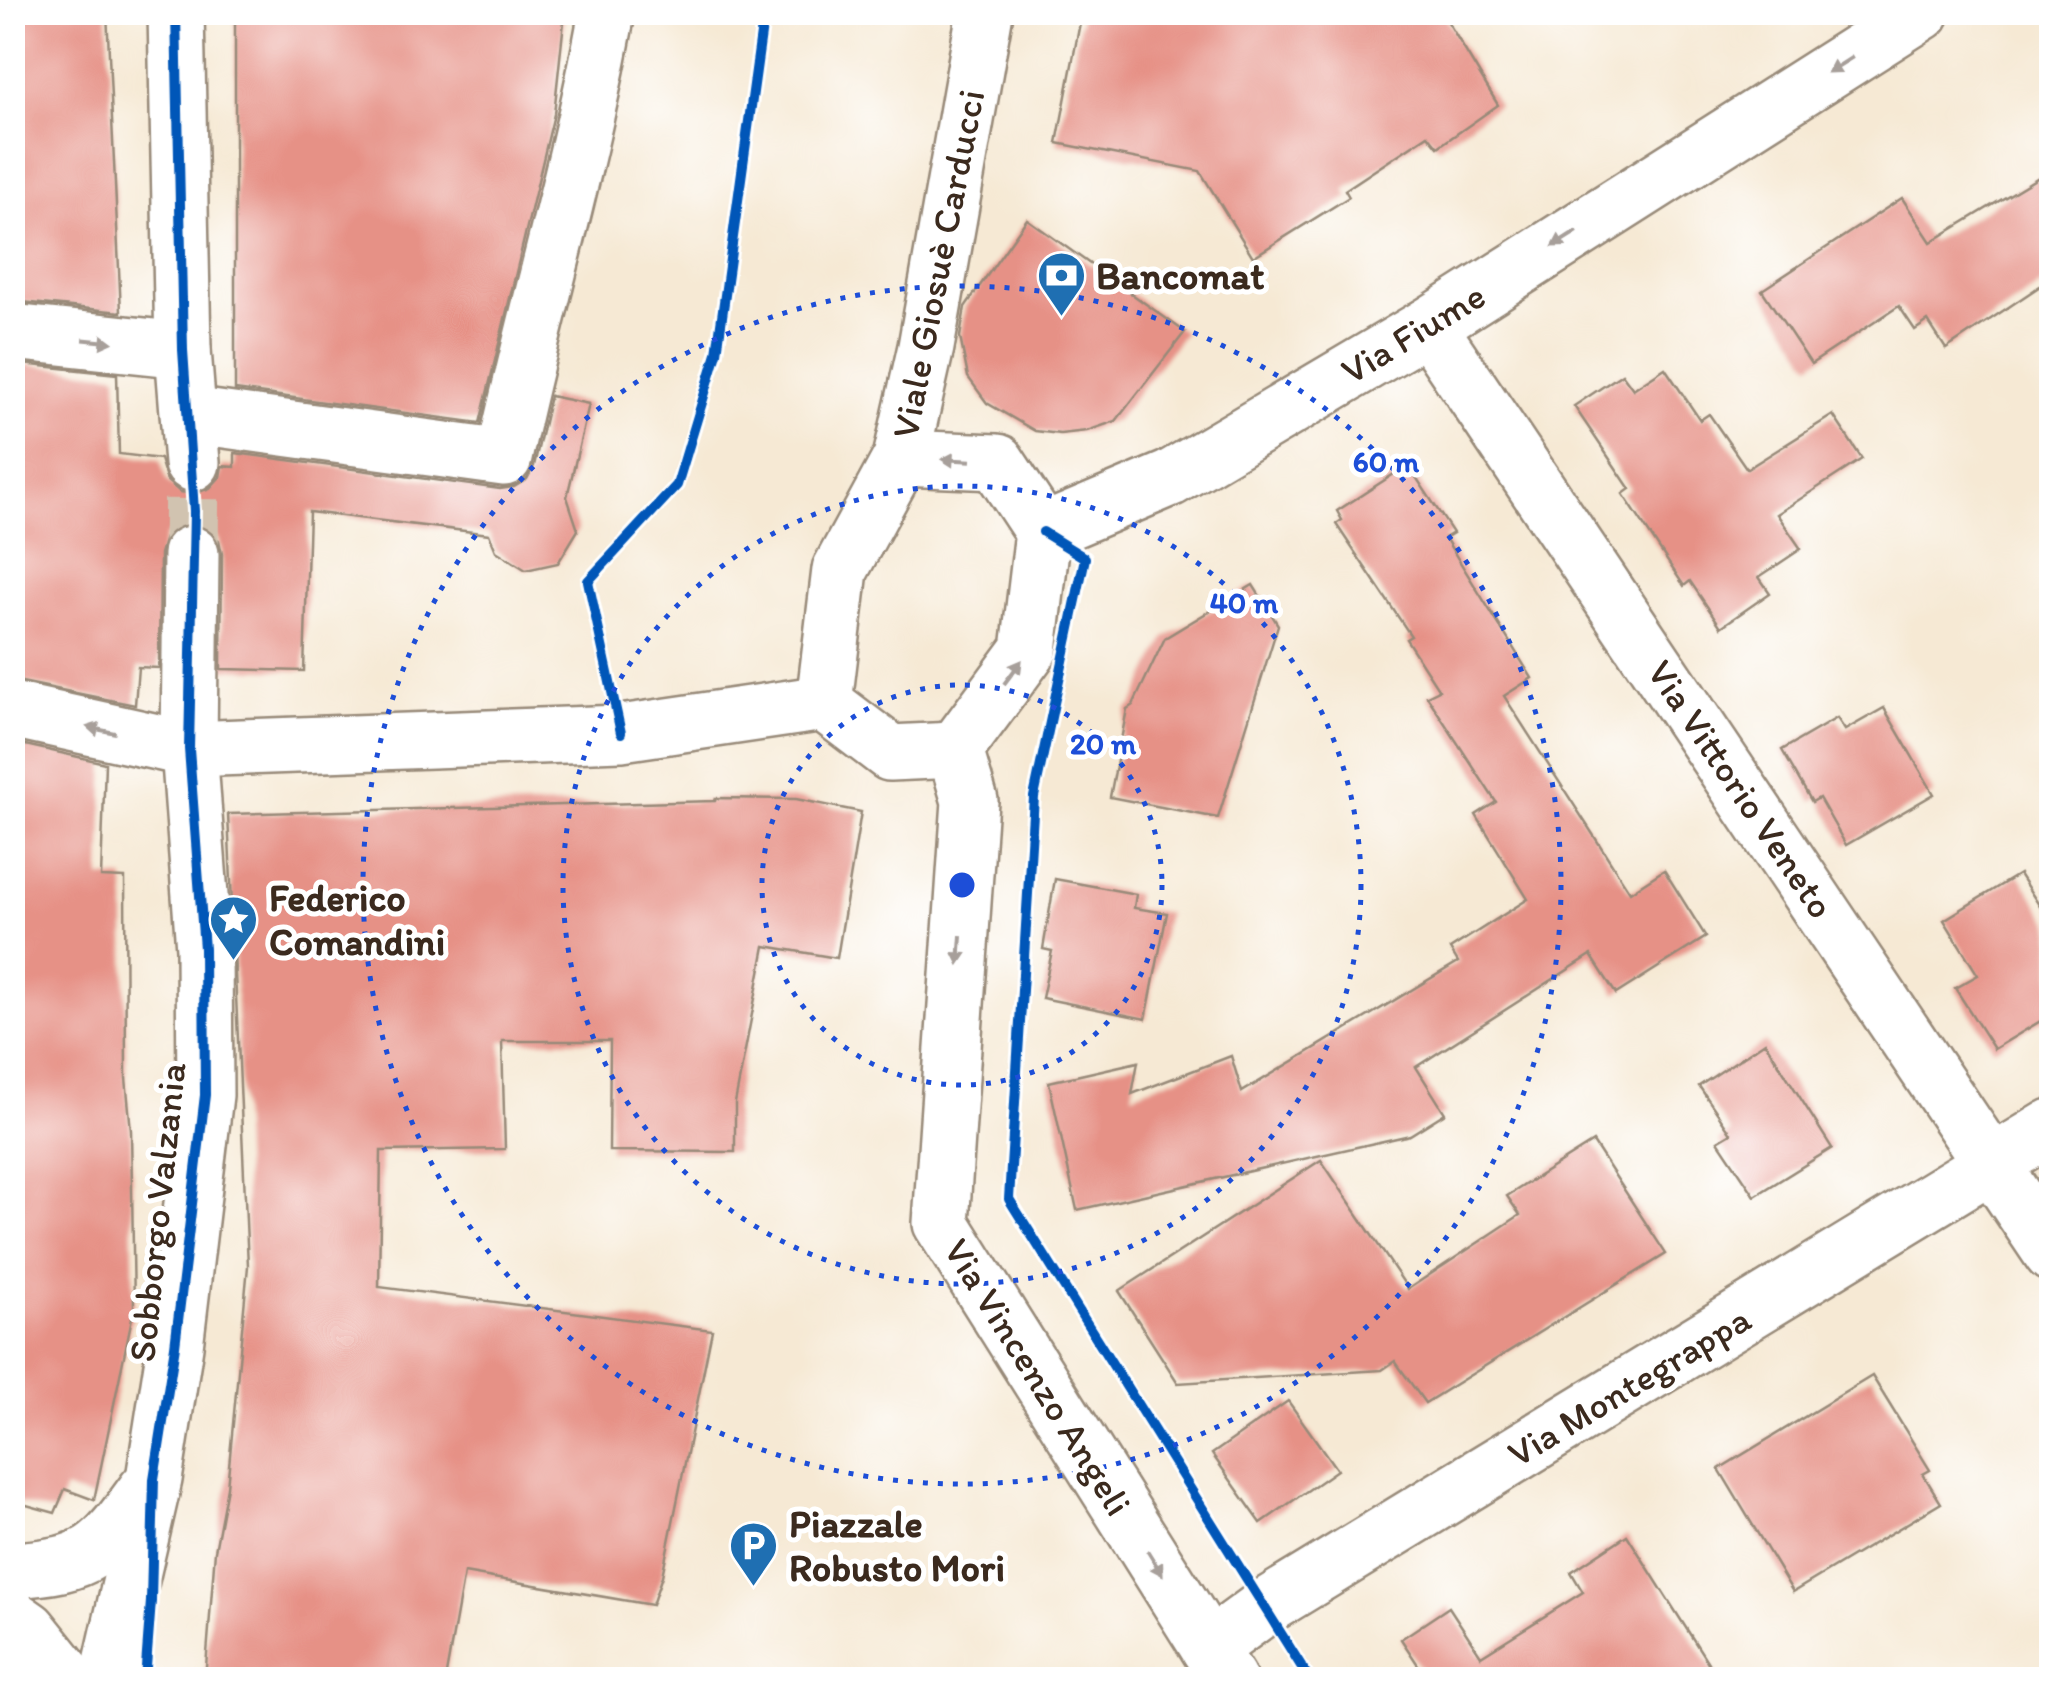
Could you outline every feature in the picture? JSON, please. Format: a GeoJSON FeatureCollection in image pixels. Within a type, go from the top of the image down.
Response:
{"type":"FeatureCollection","features":[{"type":"Feature","properties":{"kind":"street"},"geometry":{"type":"LineString","coordinates":[[176,12],[183,350],[191,439],[504,458],[588,116],[607,12]]}},
{"type":"Feature","properties":{"kind":"street","name":"Viale Giosuè Carducci"},"geometry":{"type":"LineString","coordinates":[[824,702],[840,570],[901,458],[926,348],[985,12]]}},
{"type":"Feature","properties":{"kind":"street","name":"Via Fiume"},"geometry":{"type":"LineString","coordinates":[[1043,532],[1170,478],[1428,326],[1922,12]]}},
{"type":"Feature","properties":{"kind":"street","name":"Via Vittorio Veneto"},"geometry":{"type":"LineString","coordinates":[[1428,326],[2052,1254]]}},
{"type":"Feature","properties":{"kind":"street"},"geometry":{"type":"LineString","coordinates":[[12,332],[183,350]]}},
{"type":"Feature","properties":{"kind":"street"},"geometry":{"type":"LineString","coordinates":[[12,710],[189,749],[621,734],[824,702],[890,753],[955,750],[1029,650],[1043,532],[997,462],[901,458]]}},
{"type":"Feature","properties":{"kind":"street","name":"Sobborgo Valzania"},"geometry":{"type":"LineString","coordinates":[[108,1680],[154,1479],[176,1346],[205,1096],[204,949],[189,749],[192,554]]}},
{"type":"Feature","properties":{"kind":"street","name":"Via Vincenzo Angeli"},"geometry":{"type":"LineString","coordinates":[[955,750],[970,802],[940,1223],[1219,1664]]}},
{"type":"Feature","properties":{"kind":"street","name":"Via Montegrappa"},"geometry":{"type":"LineString","coordinates":[[1219,1664],[1265,1607],[2052,1128]]}},
{"type":"Feature","properties":{"kind":"street"},"geometry":{"type":"LineString","coordinates":[[12,1570],[73,1562],[102,1547],[154,1479]]}},
{"type":"Feature","properties":{"kind":"street","name":"Sobborgo Valzania"},"geometry":{"type":"LineString","coordinates":[[145,1680],[154,1479]]}},
{"type":"Feature","properties":{"kind":"street"},"geometry":{"type":"LineString","coordinates":[[12,1617],[29,1629],[70,1680]]}},
{"type":"Feature","properties":{"kind":"building"},"geometry":{"type":"Polygon","coordinates":[[[12,12],[107,12],[121,312],[12,301],[12,12]]]}},
{"type":"Feature","properties":{"kind":"building"},"geometry":{"type":"Polygon","coordinates":[[[235,12],[565,12],[554,114],[480,423],[235,390],[235,12]]]}},
{"type":"Feature","properties":{"kind":"building"},"geometry":{"type":"Polygon","coordinates":[[[1082,12],[1442,12],[1498,105],[1438,147],[1428,135],[1345,190],[1349,197],[1253,257],[1200,171],[1057,143],[1082,12]]]}},
{"type":"Feature","properties":{"kind":"building"},"geometry":{"type":"Polygon","coordinates":[[[2052,169],[2052,278],[1946,349],[1928,321],[1915,330],[1899,306],[1811,364],[1762,290],[1902,198],[1931,242],[2052,169]]]}},
{"type":"Feature","properties":{"kind":"building"},"geometry":{"type":"Polygon","coordinates":[[[1027,219],[1185,332],[1116,421],[1087,431],[1035,431],[987,403],[968,377],[960,337],[965,307],[1027,219]]]}},
{"type":"Feature","properties":{"kind":"building"},"geometry":{"type":"Polygon","coordinates":[[[12,363],[117,374],[119,454],[160,459],[167,481],[180,492],[194,494],[210,488],[220,477],[222,466],[235,467],[235,453],[500,489],[514,487],[527,479],[534,466],[550,396],[589,404],[567,497],[578,530],[558,563],[526,570],[496,551],[489,534],[309,512],[304,671],[221,669],[219,540],[206,527],[190,523],[177,526],[165,537],[160,554],[159,668],[138,667],[135,705],[12,680],[12,363]]]}},
{"type":"Feature","properties":{"kind":"building"},"geometry":{"type":"Polygon","coordinates":[[[1665,368],[1700,420],[1709,414],[1747,469],[1833,415],[1862,459],[1777,514],[1801,549],[1759,577],[1770,593],[1721,627],[1690,581],[1684,586],[1623,494],[1630,489],[1574,406],[1622,374],[1633,389],[1665,368]]]}},
{"type":"Feature","properties":{"kind":"building"},"geometry":{"type":"Polygon","coordinates":[[[1408,465],[1453,533],[1445,538],[1532,678],[1504,696],[1630,892],[1664,870],[1706,937],[1616,994],[1591,955],[1416,1067],[1445,1113],[1410,1135],[1077,1210],[1049,1082],[1138,1062],[1132,1094],[1231,1056],[1242,1092],[1458,962],[1450,949],[1528,899],[1476,815],[1496,802],[1427,696],[1439,690],[1406,639],[1411,636],[1336,524],[1342,520],[1337,511],[1408,465]]]}},
{"type":"Feature","properties":{"kind":"building"},"geometry":{"type":"Polygon","coordinates":[[[1253,585],[1278,625],[1218,818],[1110,797],[1127,709],[1133,705],[1165,638],[1253,585]]]}},
{"type":"Feature","properties":{"kind":"building"},"geometry":{"type":"Polygon","coordinates":[[[1884,708],[1934,794],[1846,845],[1819,798],[1812,802],[1782,750],[1837,718],[1845,730],[1884,708]]]}},
{"type":"Feature","properties":{"kind":"building"},"geometry":{"type":"Polygon","coordinates":[[[12,742],[105,763],[101,877],[125,878],[126,1078],[131,1131],[134,1308],[94,1500],[65,1489],[55,1513],[12,1501],[12,742]]]}},
{"type":"Feature","properties":{"kind":"building"},"geometry":{"type":"Polygon","coordinates":[[[716,798],[796,799],[861,812],[837,958],[765,946],[735,1103],[735,1152],[609,1151],[610,1041],[502,1041],[505,1149],[381,1151],[379,1287],[712,1330],[662,1576],[652,1605],[464,1573],[445,1680],[205,1680],[215,1551],[227,1487],[248,1266],[228,814],[716,798]]]}},
{"type":"Feature","properties":{"kind":"building"},"geometry":{"type":"Polygon","coordinates":[[[2019,874],[2052,925],[2052,1014],[1994,1049],[1955,988],[1978,975],[1944,920],[2019,874]]]}},
{"type":"Feature","properties":{"kind":"building"},"geometry":{"type":"Polygon","coordinates":[[[1055,879],[1136,894],[1134,908],[1167,913],[1146,1019],[1042,998],[1052,951],[1043,949],[1055,879]]]}},
{"type":"Feature","properties":{"kind":"building"},"geometry":{"type":"Polygon","coordinates":[[[1765,1042],[1832,1148],[1755,1196],[1718,1141],[1731,1133],[1699,1086],[1765,1042]]]}},
{"type":"Feature","properties":{"kind":"building"},"geometry":{"type":"Polygon","coordinates":[[[1593,1142],[1666,1254],[1425,1403],[1395,1361],[1382,1370],[1178,1383],[1119,1291],[1321,1160],[1408,1289],[1520,1215],[1507,1196],[1593,1142]]]}},
{"type":"Feature","properties":{"kind":"building"},"geometry":{"type":"Polygon","coordinates":[[[1872,1376],[1930,1470],[1923,1474],[1941,1503],[1793,1592],[1719,1469],[1872,1376]]]}},
{"type":"Feature","properties":{"kind":"building"},"geometry":{"type":"Polygon","coordinates":[[[1288,1401],[1337,1470],[1261,1523],[1212,1454],[1288,1401]]]}},
{"type":"Feature","properties":{"kind":"building"},"geometry":{"type":"Polygon","coordinates":[[[1627,1535],[1719,1680],[1428,1680],[1401,1639],[1449,1607],[1481,1656],[1583,1592],[1571,1572],[1627,1535]]]}},
{"type":"Feature","properties":{"kind":"tunnel"},"geometry":{"type":"LineString","coordinates":[[191,554],[192,463]]}},
{"type":"Feature","properties":{"kind":"cycle path"},"geometry":{"type":"LineString","coordinates":[[145,1680],[154,1479],[175,1346],[205,1095],[204,949],[189,749],[194,511],[183,350],[176,12]]}},
{"type":"Feature","properties":{"kind":"cycle path"},"geometry":{"type":"LineString","coordinates":[[621,733],[588,581],[677,485],[717,353],[764,12]]}},
{"type":"Feature","properties":{"kind":"cycle path"},"geometry":{"type":"LineString","coordinates":[[1043,532],[1085,558],[1034,797],[1009,1199],[1310,1680]]}},
{"type":"Feature","properties":{"kind":"place","name":"Bancomat"},"geometry":{"type":"Point","coordinates":[1061,318]}},
{"type":"Feature","properties":{"kind":"place","name":"Federico Comandini"},"geometry":{"type":"Point","coordinates":[234,962]}},
{"type":"Feature","properties":{"kind":"place","name":"Piazzale Robusto Mori"},"geometry":{"type":"Point","coordinates":[754,1588]}}]}
